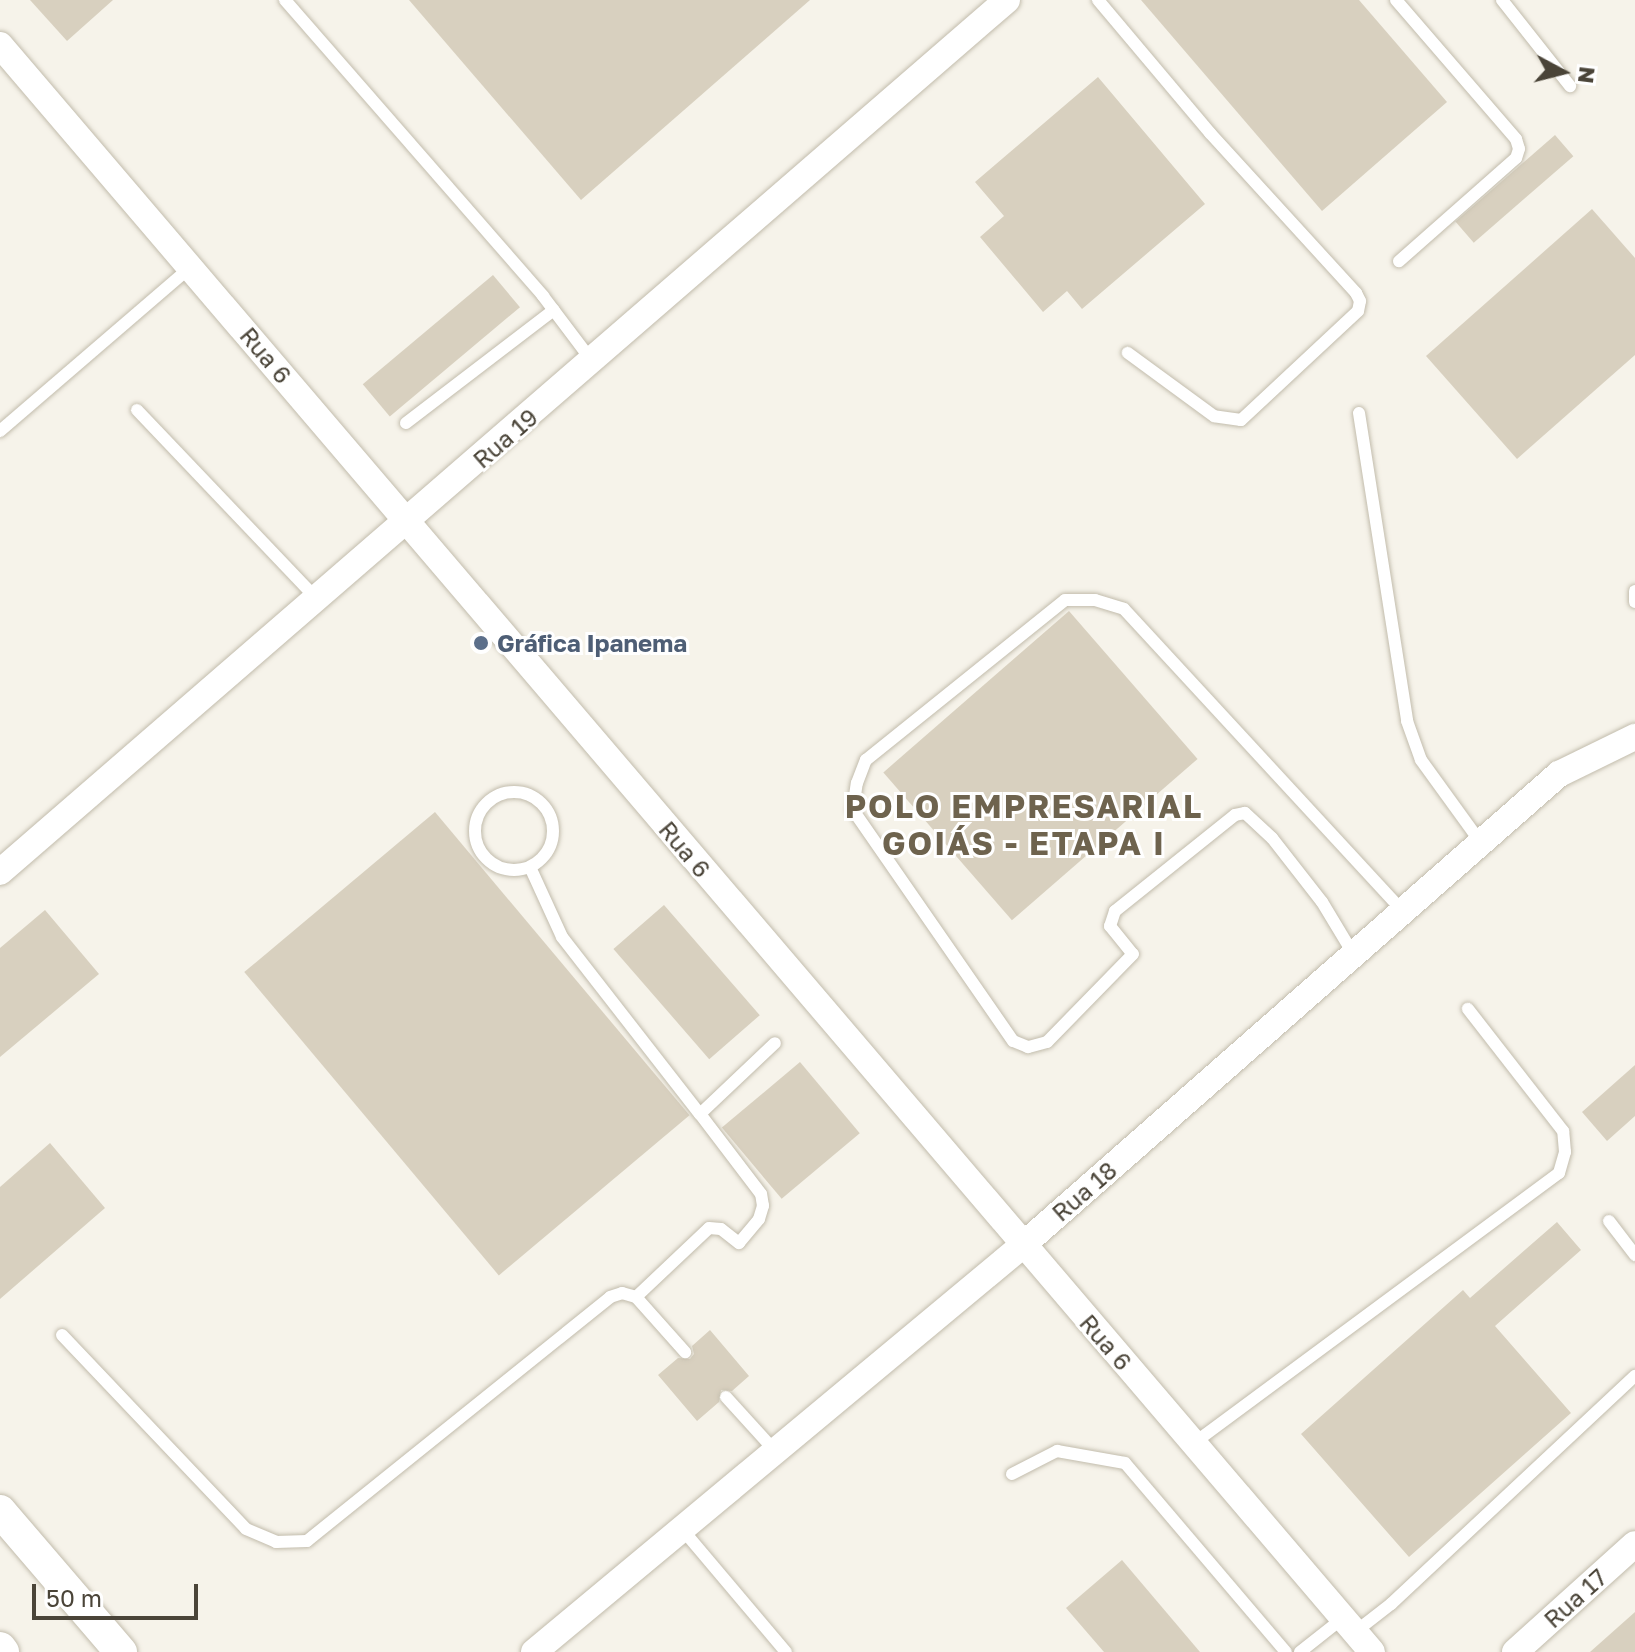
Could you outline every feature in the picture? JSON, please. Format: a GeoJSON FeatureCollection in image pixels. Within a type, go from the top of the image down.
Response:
{"type":"FeatureCollection","features":[{"type":"Feature","properties":{"kind":"street","name":"Rua 19"},"geometry":{"type":"LineString","coordinates":[[0,872],[407,523],[1007,0]]}},
{"type":"Feature","properties":{"kind":"street","name":"Rua 6"},"geometry":{"type":"LineString","coordinates":[[0,45],[1372,1652]]}},
{"type":"Feature","properties":{"kind":"street","name":"Rua 18"},"geometry":{"type":"LineString","coordinates":[[534,1652],[1023,1245],[1559,774],[1635,737]]}},
{"type":"Feature","properties":{"kind":"street"},"geometry":{"type":"LineString","coordinates":[[0,1511],[121,1652]]}},
{"type":"Feature","properties":{"kind":"street","name":"Rua 17"},"geometry":{"type":"LineString","coordinates":[[1515,1652],[1635,1544]]}},
{"type":"Feature","properties":{"kind":"lane"},"geometry":{"type":"LineString","coordinates":[[285,0],[554,310],[592,361]]}},
{"type":"Feature","properties":{"kind":"lane"},"geometry":{"type":"LineString","coordinates":[[1098,0],[1210,133],[1360,301],[1358,311],[1241,420],[1214,416],[1128,353]]}},
{"type":"Feature","properties":{"kind":"lane"},"geometry":{"type":"LineString","coordinates":[[1396,0],[1516,139],[1519,149],[1516,158],[1399,261]]}},
{"type":"Feature","properties":{"kind":"lane"},"geometry":{"type":"LineString","coordinates":[[1502,0],[1570,86]]}},
{"type":"Feature","properties":{"kind":"lane"},"geometry":{"type":"LineString","coordinates":[[0,431],[191,267]]}},
{"type":"Feature","properties":{"kind":"lane"},"geometry":{"type":"LineString","coordinates":[[406,423],[554,310]]}},
{"type":"Feature","properties":{"kind":"lane"},"geometry":{"type":"LineString","coordinates":[[137,410],[318,600]]}},
{"type":"Feature","properties":{"kind":"lane"},"geometry":{"type":"LineString","coordinates":[[1359,413],[1407,721],[1421,760],[1481,843]]}},
{"type":"Feature","properties":{"kind":"lane"},"geometry":{"type":"LineString","coordinates":[[1635,591],[1635,602]]}},
{"type":"Feature","properties":{"kind":"lane"},"geometry":{"type":"LineString","coordinates":[[1354,955],[1322,902],[1272,838],[1245,813],[1235,815],[1115,911],[1110,926],[1133,954],[1047,1042],[1028,1047],[1013,1041],[853,810],[857,783],[866,760],[1065,600],[1095,600],[1124,609],[1403,911]]}},
{"type":"Feature","properties":{"kind":"lane"},"geometry":{"type":"LineString","coordinates":[[523,792],[535,797],[550,815],[553,839],[548,851],[530,867],[505,869],[494,864],[479,846],[476,822],[481,810],[500,794],[523,792]]}},
{"type":"Feature","properties":{"kind":"lane"},"geometry":{"type":"LineString","coordinates":[[530,867],[562,937],[761,1194],[763,1206],[759,1219],[739,1243],[721,1229],[709,1228],[636,1297]]}},
{"type":"Feature","properties":{"kind":"lane"},"geometry":{"type":"LineString","coordinates":[[1194,1443],[1559,1173],[1565,1152],[1563,1131],[1468,1009]]}},
{"type":"Feature","properties":{"kind":"lane"},"geometry":{"type":"LineString","coordinates":[[700,1114],[775,1043]]}},
{"type":"Feature","properties":{"kind":"lane"},"geometry":{"type":"LineString","coordinates":[[1609,1221],[1635,1255]]}},
{"type":"Feature","properties":{"kind":"lane"},"geometry":{"type":"LineString","coordinates":[[62,1335],[246,1529],[276,1542],[307,1541],[610,1297],[622,1293],[636,1297],[685,1352]]}},
{"type":"Feature","properties":{"kind":"lane"},"geometry":{"type":"LineString","coordinates":[[1300,1652],[1391,1604],[1635,1376]]}},
{"type":"Feature","properties":{"kind":"lane"},"geometry":{"type":"LineString","coordinates":[[726,1397],[776,1452]]}},
{"type":"Feature","properties":{"kind":"lane"},"geometry":{"type":"LineString","coordinates":[[1012,1474],[1057,1451],[1125,1463],[1286,1652]]}},
{"type":"Feature","properties":{"kind":"lane"},"geometry":{"type":"LineString","coordinates":[[682,1529],[786,1652]]}},
{"type":"Feature","properties":{"kind":"building"},"geometry":{"type":"Polygon","coordinates":[[[30,0],[113,0],[67,41],[30,0]]]}},
{"type":"Feature","properties":{"kind":"building"},"geometry":{"type":"Polygon","coordinates":[[[409,0],[810,0],[581,200],[409,0]]]}},
{"type":"Feature","properties":{"kind":"building"},"geometry":{"type":"Polygon","coordinates":[[[1141,0],[1359,0],[1447,102],[1322,211],[1141,0]]]}},
{"type":"Feature","properties":{"kind":"building"},"geometry":{"type":"Polygon","coordinates":[[[1098,77],[1205,204],[1082,309],[1067,291],[1043,312],[980,237],[1004,216],[975,182],[1098,77]]]}},
{"type":"Feature","properties":{"kind":"building"},"geometry":{"type":"Polygon","coordinates":[[[1555,135],[1573,156],[1474,243],[1455,222],[1555,135]]]}},
{"type":"Feature","properties":{"kind":"building"},"geometry":{"type":"Polygon","coordinates":[[[1592,209],[1635,258],[1635,355],[1517,459],[1426,356],[1592,209]]]}},
{"type":"Feature","properties":{"kind":"building"},"geometry":{"type":"Polygon","coordinates":[[[493,275],[520,307],[390,416],[363,384],[493,275]]]}},
{"type":"Feature","properties":{"kind":"building"},"geometry":{"type":"Polygon","coordinates":[[[1069,611],[1198,759],[1012,920],[883,772],[1069,611]]]}},
{"type":"Feature","properties":{"kind":"building"},"geometry":{"type":"Polygon","coordinates":[[[435,812],[690,1115],[499,1275],[244,972],[435,812]]]}},
{"type":"Feature","properties":{"kind":"building"},"geometry":{"type":"Polygon","coordinates":[[[664,905],[760,1015],[709,1059],[613,949],[664,905]]]}},
{"type":"Feature","properties":{"kind":"building"},"geometry":{"type":"Polygon","coordinates":[[[45,910],[99,974],[0,1057],[0,948],[45,910]]]}},
{"type":"Feature","properties":{"kind":"building"},"geometry":{"type":"Polygon","coordinates":[[[800,1062],[860,1133],[782,1199],[722,1128],[800,1062]]]}},
{"type":"Feature","properties":{"kind":"building"},"geometry":{"type":"Polygon","coordinates":[[[1635,1065],[1635,1116],[1607,1141],[1582,1112],[1635,1065]]]}},
{"type":"Feature","properties":{"kind":"building"},"geometry":{"type":"Polygon","coordinates":[[[50,1143],[105,1208],[0,1299],[0,1187],[50,1143]]]}},
{"type":"Feature","properties":{"kind":"building"},"geometry":{"type":"Polygon","coordinates":[[[1557,1222],[1581,1250],[1495,1326],[1571,1413],[1409,1557],[1301,1434],[1463,1290],[1470,1298],[1557,1222]]]}},
{"type":"Feature","properties":{"kind":"building"},"geometry":{"type":"Polygon","coordinates":[[[710,1330],[749,1376],[732,1391],[721,1390],[719,1402],[697,1421],[658,1375],[678,1358],[690,1359],[694,1354],[692,1346],[710,1330]]]}},
{"type":"Feature","properties":{"kind":"building"},"geometry":{"type":"Polygon","coordinates":[[[1122,1560],[1200,1652],[1104,1652],[1066,1608],[1122,1560]]]}},
{"type":"Feature","properties":{"kind":"building"},"geometry":{"type":"Polygon","coordinates":[[[1635,1612],[1635,1652],[1590,1652],[1635,1612]]]}},
{"type":"Feature","properties":{"kind":"place","name":"Gráfica Ipanema"},"geometry":{"type":"Point","coordinates":[481,643]}},
{"type":"Feature","properties":{"kind":"district","name":"POLO EMPRESARIAL GOIÁS - ETAPA I"},"geometry":{"type":"Point","coordinates":[1024,826]}}]}
